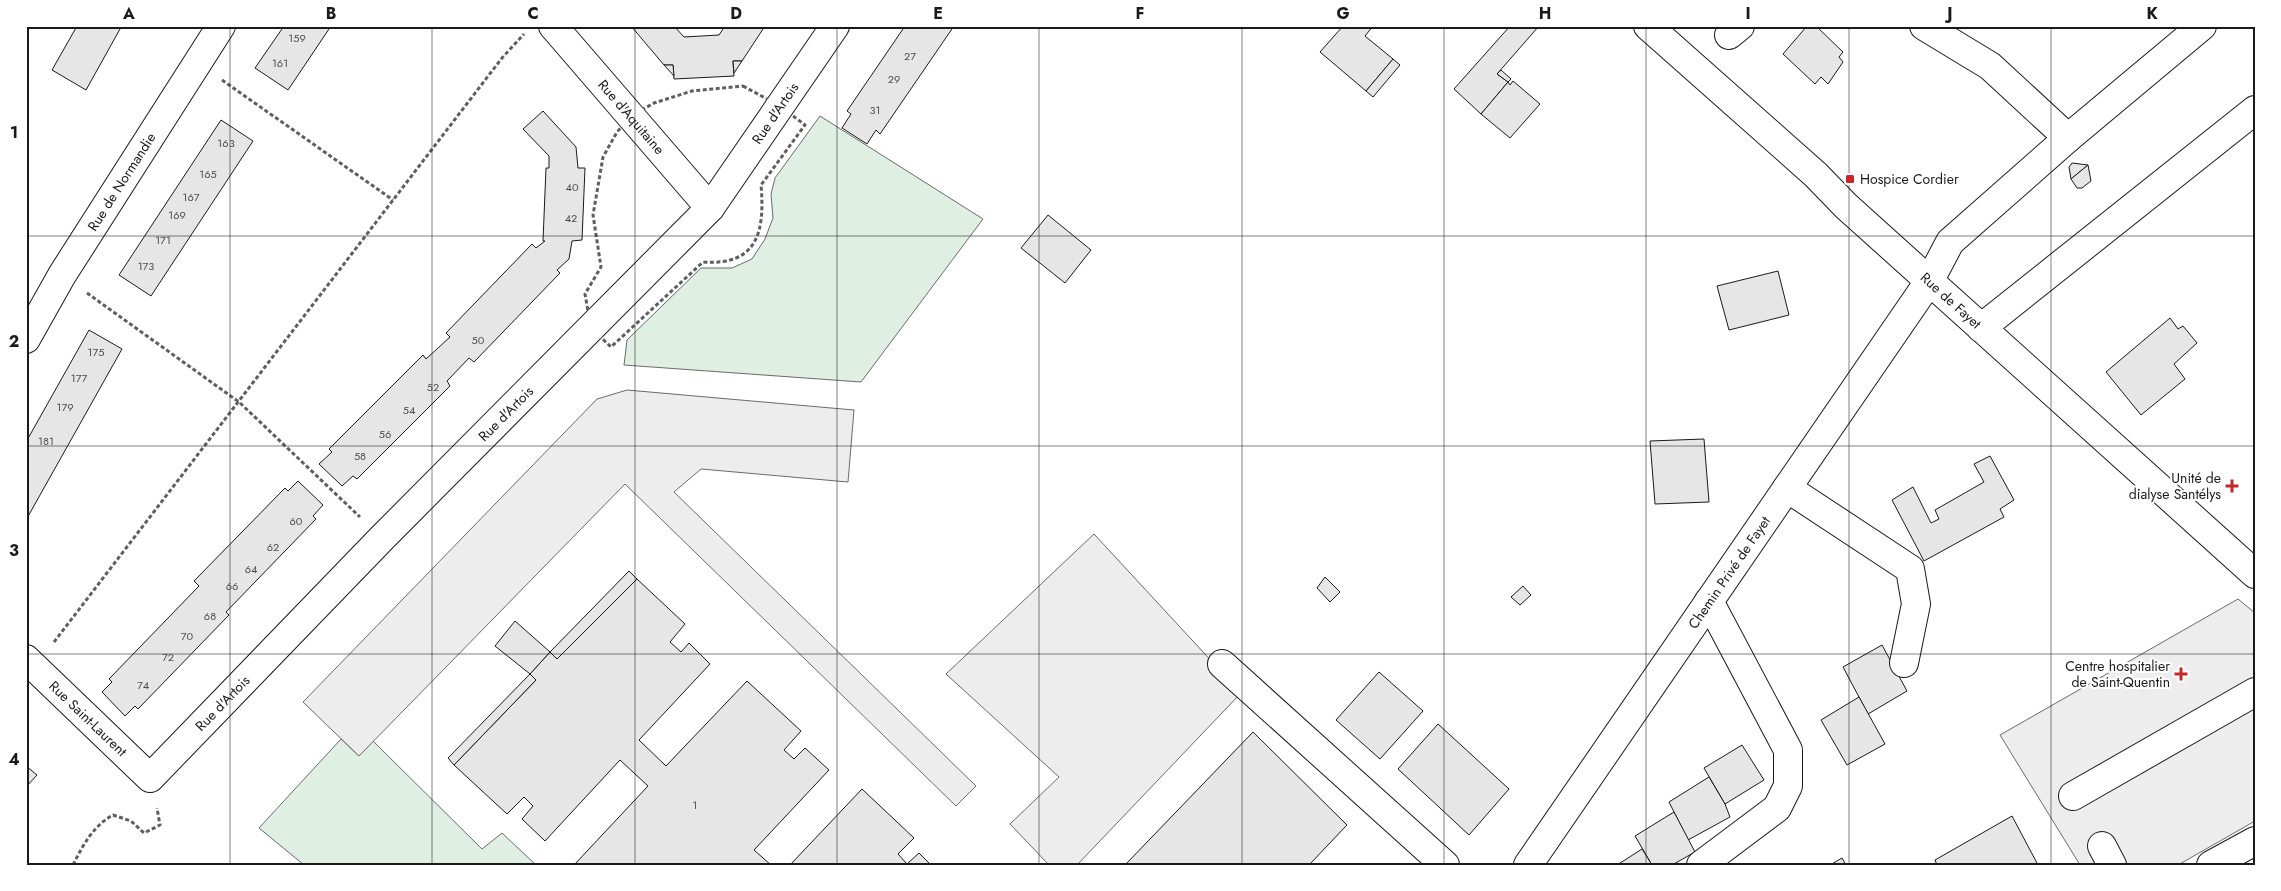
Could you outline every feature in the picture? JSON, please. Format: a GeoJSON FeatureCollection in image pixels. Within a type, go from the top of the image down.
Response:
{"type":"FeatureCollection","features":[{"type":"Feature","properties":{"kind":"street","name":"Rue de Normandie"},"geometry":{"type":"LineString","coordinates":[[26,339],[62,274],[196,62],[221,26]]}},
{"type":"Feature","properties":{"kind":"street","name":"Rue d'Artois"},"geometry":{"type":"LineString","coordinates":[[150,778],[382,538],[710,208],[835,26]]}},
{"type":"Feature","properties":{"kind":"street","name":"Rue de Fayet"},"geometry":{"type":"LineString","coordinates":[[1648,26],[2255,574]]}},
{"type":"Feature","properties":{"kind":"street"},"geometry":{"type":"LineString","coordinates":[[1924,26],[1990,66],[2068,138]]}},
{"type":"Feature","properties":{"kind":"street","name":"Chemin Privé de Fayet"},"geometry":{"type":"LineString","coordinates":[[1528,865],[1930,280],[1950,242],[2068,138],[2202,26]]}},
{"type":"Feature","properties":{"kind":"street","name":"Rue d'Aquitaine"},"geometry":{"type":"LineString","coordinates":[[541,27],[710,208]]}},
{"type":"Feature","properties":{"kind":"street"},"geometry":{"type":"LineString","coordinates":[[1981,328],[2255,110]]}},
{"type":"Feature","properties":{"kind":"street"},"geometry":{"type":"LineString","coordinates":[[1787,488],[1910,570],[1916,604],[1904,663]]}},
{"type":"Feature","properties":{"kind":"street"},"geometry":{"type":"LineString","coordinates":[[1701,865],[1777,808],[1788,786],[1788,750],[1709,601]]}},
{"type":"Feature","properties":{"kind":"street","name":"Rue Saint-Laurent"},"geometry":{"type":"LineString","coordinates":[[30,663],[150,778]]}},
{"type":"Feature","properties":{"kind":"street"},"geometry":{"type":"LineString","coordinates":[[1222,664],[1445,865]]}},
{"type":"Feature","properties":{"kind":"street"},"geometry":{"type":"LineString","coordinates":[[2073,796],[2255,692]]}},
{"type":"Feature","properties":{"kind":"street"},"geometry":{"type":"LineString","coordinates":[[2211,865],[2255,840]]}},
{"type":"Feature","properties":{"kind":"path"},"geometry":{"type":"LineString","coordinates":[[30,663],[239,402],[502,58],[541,27]]}},
{"type":"Feature","properties":{"kind":"path"},"geometry":{"type":"LineString","coordinates":[[196,62],[393,200]]}},
{"type":"Feature","properties":{"kind":"path"},"geometry":{"type":"LineString","coordinates":[[62,274],[239,402],[382,538]]}},
{"type":"Feature","properties":{"kind":"path"},"geometry":{"type":"LineString","coordinates":[[73,865],[100,822],[113,815],[131,821],[144,832],[160,825],[150,778]]}},
{"type":"Feature","properties":{"kind":"green space"},"geometry":{"type":"Polygon","coordinates":[[[820,116],[983,219],[861,382],[624,365],[627,340],[701,268],[732,268],[752,259],[765,239],[773,218],[771,194],[775,178],[820,116]]]}},
{"type":"Feature","properties":{"kind":"green space"},"geometry":{"type":"Polygon","coordinates":[[[341,739],[359,756],[373,741],[482,849],[502,833],[536,865],[304,865],[259,828],[341,739]]]}},
{"type":"Feature","properties":{"kind":"shaded area"},"geometry":{"type":"Polygon","coordinates":[[[627,390],[854,410],[848,482],[701,469],[674,492],[976,786],[956,806],[625,484],[359,756],[303,702],[597,399],[627,390]]]}},
{"type":"Feature","properties":{"kind":"shaded area"},"geometry":{"type":"Polygon","coordinates":[[[1094,534],[1241,693],[1077,865],[1049,865],[1010,824],[1059,777],[946,674],[1094,534]]]}},
{"type":"Feature","properties":{"kind":"shaded area","name":"Centre hospitalier de Saint-Quentin"},"geometry":{"type":"Polygon","coordinates":[[[2238,599],[2255,613],[2255,821],[2178,865],[2080,865],[2000,735],[2238,599]]]}},
{"type":"Feature","properties":{"kind":"building"},"geometry":{"type":"Polygon","coordinates":[[[77,26],[115,26],[120,29],[86,90],[52,70],[77,26]]]}},
{"type":"Feature","properties":{"kind":"building"},"geometry":{"type":"Polygon","coordinates":[[[284,26],[331,26],[288,90],[255,68],[284,26]]]}},
{"type":"Feature","properties":{"kind":"building"},"geometry":{"type":"Polygon","coordinates":[[[631,26],[674,26],[684,37],[719,35],[725,26],[765,26],[742,61],[733,61],[734,76],[674,79],[673,65],[664,65],[631,26]]]}},
{"type":"Feature","properties":{"kind":"building"},"geometry":{"type":"Polygon","coordinates":[[[905,26],[954,26],[880,134],[876,130],[867,144],[842,128],[851,114],[847,111],[905,26]]]}},
{"type":"Feature","properties":{"kind":"building"},"geometry":{"type":"Polygon","coordinates":[[[1343,26],[1373,26],[1365,36],[1393,59],[1366,91],[1320,52],[1343,26]]]}},
{"type":"Feature","properties":{"kind":"building"},"geometry":{"type":"Polygon","coordinates":[[[1510,26],[1539,26],[1497,74],[1508,82],[1481,114],[1454,89],[1510,26]]]}},
{"type":"Feature","properties":{"kind":"building"},"geometry":{"type":"Polygon","coordinates":[[[1807,26],[1816,26],[1843,52],[1839,57],[1843,62],[1828,84],[1821,77],[1815,84],[1783,54],[1807,26]]]}},
{"type":"Feature","properties":{"kind":"building"},"geometry":{"type":"Polygon","coordinates":[[[1393,59],[1400,65],[1373,97],[1366,91],[1393,59]]]}},
{"type":"Feature","properties":{"kind":"building"},"geometry":{"type":"Polygon","coordinates":[[[733,61],[742,61],[734,73],[733,61]]]}},
{"type":"Feature","properties":{"kind":"building"},"geometry":{"type":"Polygon","coordinates":[[[664,65],[673,65],[674,76],[664,65]]]}},
{"type":"Feature","properties":{"kind":"building"},"geometry":{"type":"Polygon","coordinates":[[[1501,70],[1511,79],[1508,82],[1497,74],[1501,70]]]}},
{"type":"Feature","properties":{"kind":"building"},"geometry":{"type":"Polygon","coordinates":[[[1513,81],[1540,104],[1510,138],[1481,114],[1508,82],[1510,85],[1513,81]]]}},
{"type":"Feature","properties":{"kind":"building"},"geometry":{"type":"Polygon","coordinates":[[[543,111],[576,147],[578,168],[585,168],[582,240],[572,241],[569,259],[557,270],[560,273],[474,362],[469,358],[447,381],[450,386],[357,479],[353,476],[342,486],[319,464],[332,452],[329,449],[423,355],[426,359],[450,337],[446,333],[532,244],[536,248],[545,241],[543,241],[546,168],[549,168],[549,156],[523,129],[543,111]]]}},
{"type":"Feature","properties":{"kind":"building"},"geometry":{"type":"Polygon","coordinates":[[[221,120],[253,141],[151,296],[119,275],[221,120]]]}},
{"type":"Feature","properties":{"kind":"building"},"geometry":{"type":"Polygon","coordinates":[[[2072,163],[2088,165],[2071,179],[2069,167],[2072,163]]]}},
{"type":"Feature","properties":{"kind":"building"},"geometry":{"type":"Polygon","coordinates":[[[2088,165],[2091,181],[2082,188],[2077,188],[2071,179],[2088,165]]]}},
{"type":"Feature","properties":{"kind":"building"},"geometry":{"type":"Polygon","coordinates":[[[1048,215],[1091,250],[1065,283],[1021,248],[1048,215]]]}},
{"type":"Feature","properties":{"kind":"building"},"geometry":{"type":"Polygon","coordinates":[[[1778,271],[1789,315],[1729,330],[1717,286],[1778,271]]]}},
{"type":"Feature","properties":{"kind":"building"},"geometry":{"type":"Polygon","coordinates":[[[2170,318],[2178,329],[2183,326],[2197,343],[2174,364],[2185,379],[2141,415],[2106,372],[2170,318]]]}},
{"type":"Feature","properties":{"kind":"building"},"geometry":{"type":"Polygon","coordinates":[[[89,330],[122,349],[26,520],[26,442],[89,330]]]}},
{"type":"Feature","properties":{"kind":"building"},"geometry":{"type":"Polygon","coordinates":[[[1704,439],[1709,502],[1655,504],[1650,441],[1704,439]]]}},
{"type":"Feature","properties":{"kind":"building"},"geometry":{"type":"Polygon","coordinates":[[[1990,456],[2014,500],[2000,509],[2004,517],[1924,561],[1892,500],[1913,487],[1931,523],[1939,519],[1935,510],[1984,482],[1974,464],[1990,456]]]}},
{"type":"Feature","properties":{"kind":"building"},"geometry":{"type":"Polygon","coordinates":[[[298,481],[323,505],[313,516],[316,519],[226,612],[229,615],[138,709],[135,706],[125,716],[102,692],[112,682],[109,679],[199,586],[194,581],[285,488],[288,491],[298,481]]]}},
{"type":"Feature","properties":{"kind":"building"},"geometry":{"type":"Polygon","coordinates":[[[629,571],[637,579],[557,659],[550,652],[629,571]]]}},
{"type":"Feature","properties":{"kind":"building"},"geometry":{"type":"Polygon","coordinates":[[[1325,577],[1340,592],[1330,602],[1317,588],[1325,577]]]}},
{"type":"Feature","properties":{"kind":"building"},"geometry":{"type":"Polygon","coordinates":[[[637,579],[685,624],[670,642],[681,652],[689,643],[710,664],[639,740],[666,766],[747,681],[801,731],[784,750],[794,759],[805,748],[829,770],[754,850],[771,865],[574,865],[648,786],[620,760],[545,841],[522,819],[533,806],[524,797],[507,814],[454,765],[536,680],[530,674],[550,652],[557,659],[637,579]]]}},
{"type":"Feature","properties":{"kind":"building"},"geometry":{"type":"Polygon","coordinates":[[[1523,586],[1531,595],[1520,605],[1511,597],[1523,586]]]}},
{"type":"Feature","properties":{"kind":"building"},"geometry":{"type":"Polygon","coordinates":[[[515,621],[550,652],[530,674],[495,646],[515,621]]]}},
{"type":"Feature","properties":{"kind":"building"},"geometry":{"type":"Polygon","coordinates":[[[1882,645],[1907,691],[1868,714],[1843,667],[1882,645]]]}},
{"type":"Feature","properties":{"kind":"building"},"geometry":{"type":"Polygon","coordinates":[[[1379,672],[1423,711],[1380,759],[1336,720],[1379,672]]]}},
{"type":"Feature","properties":{"kind":"building"},"geometry":{"type":"Polygon","coordinates":[[[530,674],[536,680],[454,765],[448,758],[530,674]]]}},
{"type":"Feature","properties":{"kind":"building"},"geometry":{"type":"Polygon","coordinates":[[[1859,697],[1885,744],[1847,765],[1821,720],[1859,697]]]}},
{"type":"Feature","properties":{"kind":"building"},"geometry":{"type":"Polygon","coordinates":[[[1438,724],[1509,789],[1469,835],[1398,769],[1438,724]]]}},
{"type":"Feature","properties":{"kind":"building"},"geometry":{"type":"Polygon","coordinates":[[[1253,732],[1347,825],[1309,865],[1125,865],[1253,732]]]}},
{"type":"Feature","properties":{"kind":"building"},"geometry":{"type":"Polygon","coordinates":[[[1742,745],[1764,780],[1725,804],[1704,768],[1742,745]]]}},
{"type":"Feature","properties":{"kind":"building"},"geometry":{"type":"Polygon","coordinates":[[[26,766],[37,775],[26,787],[26,766]]]}},
{"type":"Feature","properties":{"kind":"building"},"geometry":{"type":"Polygon","coordinates":[[[1709,777],[1725,804],[1730,817],[1688,840],[1669,802],[1709,777]]]}},
{"type":"Feature","properties":{"kind":"building"},"geometry":{"type":"Polygon","coordinates":[[[862,789],[914,838],[898,854],[907,864],[919,853],[931,865],[790,865],[862,789]]]}},
{"type":"Feature","properties":{"kind":"building"},"geometry":{"type":"Polygon","coordinates":[[[1674,812],[1695,852],[1672,865],[1652,865],[1635,836],[1674,812]]]}},
{"type":"Feature","properties":{"kind":"building"},"geometry":{"type":"Polygon","coordinates":[[[2012,816],[2038,865],[1937,865],[1935,860],[2012,816]]]}},
{"type":"Feature","properties":{"kind":"building"},"geometry":{"type":"Polygon","coordinates":[[[1642,849],[1652,865],[1617,865],[1642,849]]]}},
{"type":"Feature","properties":{"kind":"building"},"geometry":{"type":"Polygon","coordinates":[[[1842,858],[1846,865],[1830,865],[1842,858]]]}},
{"type":"Feature","properties":{"kind":"place","name":"Hospice Cordier"},"geometry":{"type":"Point","coordinates":[1850,179]}},
{"type":"Feature","properties":{"kind":"place","name":"Unité de dialyse Santélys"},"geometry":{"type":"Point","coordinates":[2232,486]}},
{"type":"Feature","properties":{"kind":"place","name":"Centre hospitalier de Saint-Quentin"},"geometry":{"type":"Point","coordinates":[2181,674]}}]}
